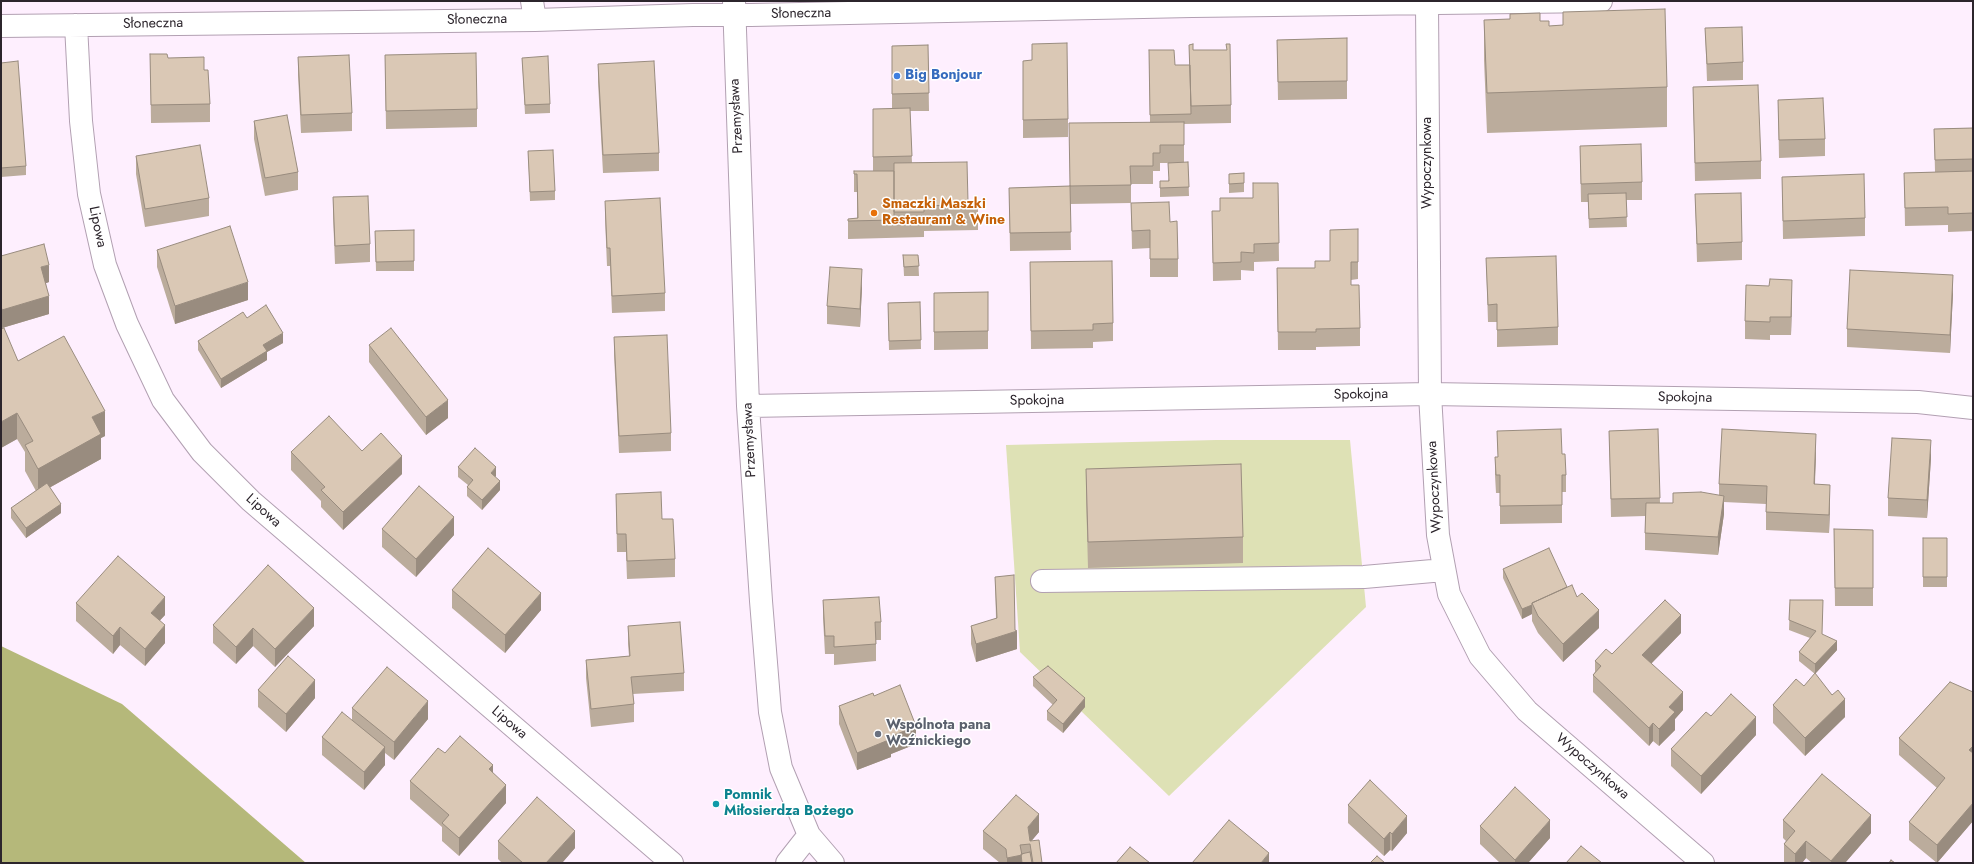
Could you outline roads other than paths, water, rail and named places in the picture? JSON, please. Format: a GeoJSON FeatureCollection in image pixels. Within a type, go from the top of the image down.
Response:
{"type":"FeatureCollection","features":[{"type":"Feature","properties":{"kind":"street","name":"Słoneczna"},"geometry":{"type":"LineString","coordinates":[[1,26],[76,25],[533,10],[1192,6],[1601,1]]}},
{"type":"Feature","properties":{"kind":"street","name":"Wypoczynkowa"},"geometry":{"type":"LineString","coordinates":[[1427,4],[1430,394],[1438,535],[1449,594],[1480,656],[1527,711],[1703,863]]}},
{"type":"Feature","properties":{"kind":"street","name":"Przemysława"},"geometry":{"type":"LineString","coordinates":[[734,8],[748,406],[760,601],[770,712],[781,768],[809,835],[833,863]]}},
{"type":"Feature","properties":{"kind":"street","name":"Lipowa"},"geometry":{"type":"LineString","coordinates":[[76,25],[81,122],[88,187],[105,265],[127,324],[163,400],[202,452],[251,501],[672,863]]}},
{"type":"Feature","properties":{"kind":"street","name":"Spokojna"},"geometry":{"type":"LineString","coordinates":[[748,406],[1430,394],[1918,402],[1973,408]]}},
{"type":"Feature","properties":{"kind":"street"},"geometry":{"type":"LineString","coordinates":[[1042,581],[1364,577],[1444,570]]}},
{"type":"Feature","properties":{"kind":"street"},"geometry":{"type":"LineString","coordinates":[[787,863],[809,835]]}},
{"type":"Feature","properties":{"kind":"place","name":"Big Bonjour"},"geometry":{"type":"Point","coordinates":[897,76]}},
{"type":"Feature","properties":{"kind":"place","name":"Smaczki Maszki Restaurant & Wine"},"geometry":{"type":"Point","coordinates":[874,213]}},
{"type":"Feature","properties":{"kind":"place","name":"Wspólnota pana Woźnickiego"},"geometry":{"type":"Point","coordinates":[878,734]}},
{"type":"Feature","properties":{"kind":"place","name":"Pomnik Miłosierdza Bożego"},"geometry":{"type":"Point","coordinates":[716,804]}}]}
